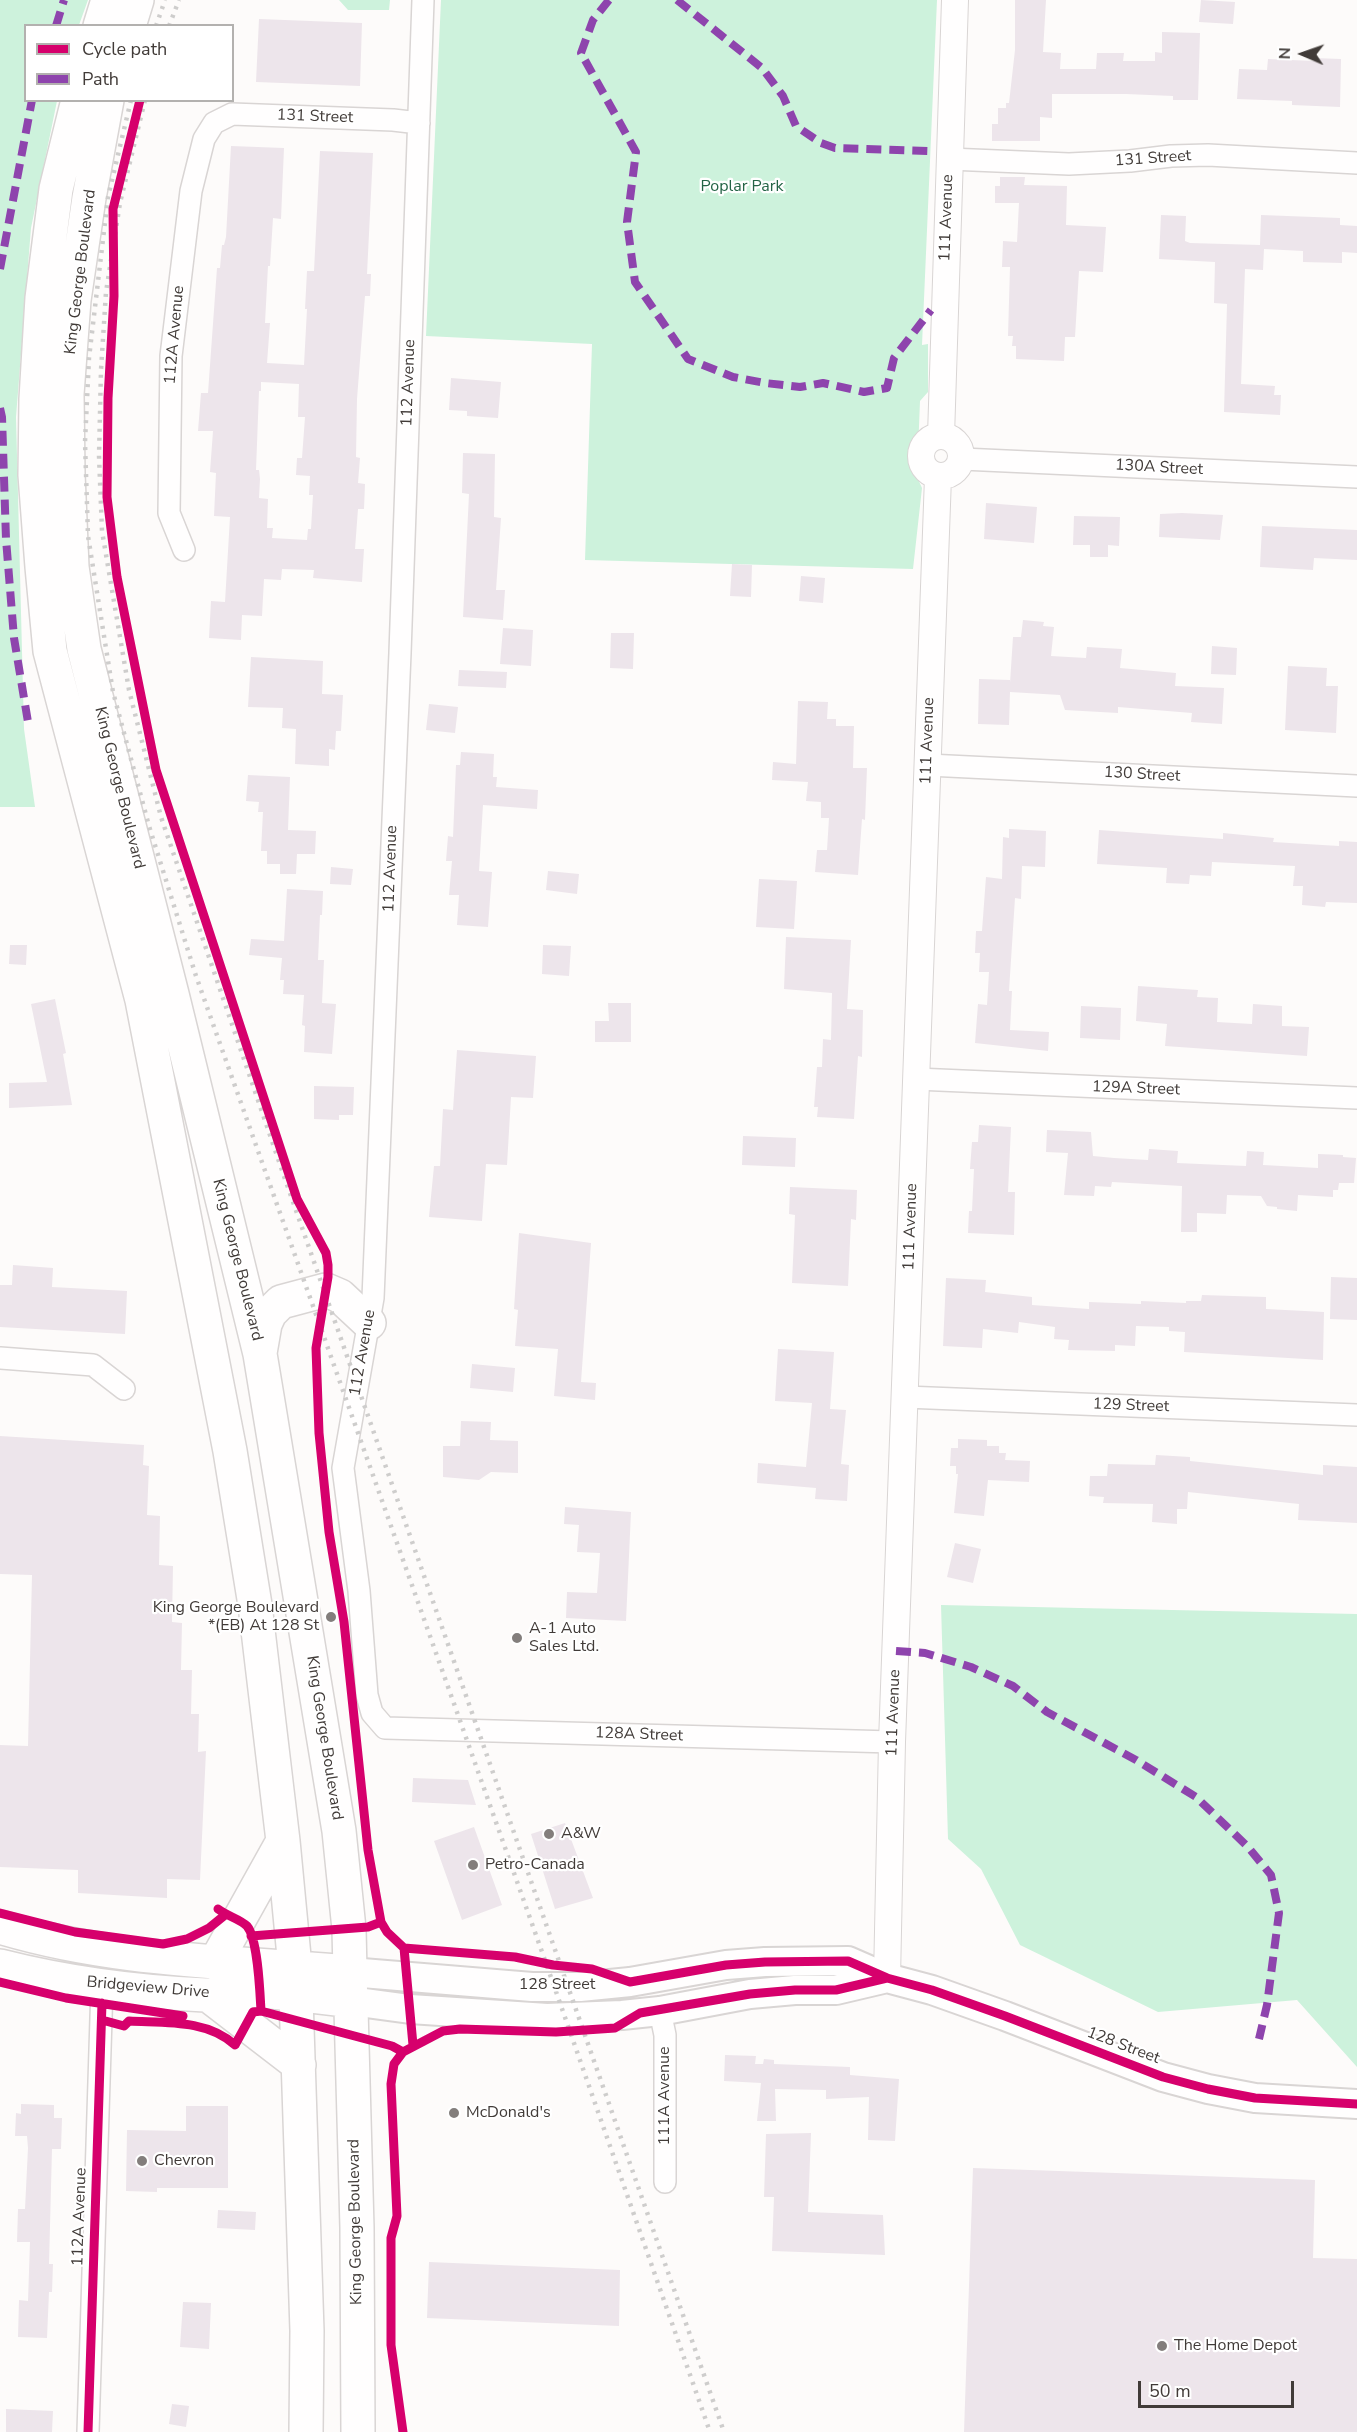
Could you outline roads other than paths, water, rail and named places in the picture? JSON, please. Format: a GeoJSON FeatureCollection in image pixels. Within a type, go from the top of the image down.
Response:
{"type":"FeatureCollection","features":[{"type":"Feature","properties":{"kind":"main road"},"geometry":{"type":"LineString","coordinates":[[101,24],[108,0]]}},
{"type":"Feature","properties":{"kind":"main road"},"geometry":{"type":"LineString","coordinates":[[130,24],[137,0]]}},
{"type":"Feature","properties":{"kind":"main road","name":"King George Boulevard"},"geometry":{"type":"LineString","coordinates":[[78,102],[56,189],[42,298],[36,399],[35,475],[50,651],[142,1000],[230,1451],[255,1605],[283,1841],[296,1981],[308,2344],[306,2432]]}},
{"type":"Feature","properties":{"kind":"main road","name":"King George Boulevard"},"geometry":{"type":"LineString","coordinates":[[107,102],[89,198],[73,312],[67,394],[72,567],[84,649],[175,1005],[260,1354],[339,1831],[349,1929],[351,1987],[357,2228],[358,2432]]}},
{"type":"Feature","properties":{"kind":"main road"},"geometry":{"type":"LineString","coordinates":[[260,1354],[265,1324],[270,1313],[281,1302],[326,1290],[340,1296],[369,1323]]}},
{"type":"Feature","properties":{"kind":"main road"},"geometry":{"type":"LineString","coordinates":[[215,1963],[283,1841]]}},
{"type":"Feature","properties":{"kind":"main road","name":"Bridgeview Drive"},"geometry":{"type":"LineString","coordinates":[[0,1927],[30,1936],[106,1952],[215,1963],[296,1981]]}},
{"type":"Feature","properties":{"kind":"main road","name":"128 Street"},"geometry":{"type":"LineString","coordinates":[[296,1981],[351,1987],[580,1987],[630,1983],[726,1965],[848,1961],[887,1978],[932,1990],[1005,2016],[1135,2068],[1208,2089],[1255,2098],[1357,2104]]}},
{"type":"Feature","properties":{"kind":"main road","name":"Bridgeview Drive"},"geometry":{"type":"LineString","coordinates":[[0,1966],[67,1981],[102,1986],[208,1995],[296,1981]]}},
{"type":"Feature","properties":{"kind":"main road","name":"128 Street"},"geometry":{"type":"LineString","coordinates":[[351,1987],[410,2009],[547,2018],[660,2011],[750,1994],[795,1990],[836,1990],[887,1978]]}},
{"type":"Feature","properties":{"kind":"main road"},"geometry":{"type":"LineString","coordinates":[[208,1995],[299,2065]]}},
{"type":"Feature","properties":{"kind":"street","name":"112 Avenue"},"geometry":{"type":"LineString","coordinates":[[385,1728],[372,1713],[367,1695],[358,1591],[343,1468],[373,1298],[423,0]]}},
{"type":"Feature","properties":{"kind":"street","name":"111 Avenue"},"geometry":{"type":"LineString","coordinates":[[941,436],[955,0]]}},
{"type":"Feature","properties":{"kind":"street","name":"131 Street"},"geometry":{"type":"LineString","coordinates":[[214,123],[232,114],[419,123]]}},
{"type":"Feature","properties":{"kind":"street","name":"112A Avenue"},"geometry":{"type":"LineString","coordinates":[[184,550],[169,513],[171,356],[190,190],[204,139],[214,123]]}},
{"type":"Feature","properties":{"kind":"street","name":"131 Street"},"geometry":{"type":"LineString","coordinates":[[949,159],[1070,164],[1208,155],[1357,163]]}},
{"type":"Feature","properties":{"kind":"street"},"geometry":{"type":"LineString","coordinates":[[948,436],[959,445],[962,459],[951,475],[938,477],[926,470],[921,458],[924,445],[928,440],[948,436]]}},
{"type":"Feature","properties":{"kind":"street","name":"130A Street"},"geometry":{"type":"LineString","coordinates":[[962,459],[1357,477]]}},
{"type":"Feature","properties":{"kind":"street","name":"111 Avenue"},"geometry":{"type":"LineString","coordinates":[[887,1978],[892,1742],[938,477]]}},
{"type":"Feature","properties":{"kind":"street","name":"130 Street"},"geometry":{"type":"LineString","coordinates":[[928,765],[1357,786]]}},
{"type":"Feature","properties":{"kind":"street","name":"129A Street"},"geometry":{"type":"LineString","coordinates":[[916,1079],[1357,1098]]}},
{"type":"Feature","properties":{"kind":"street"},"geometry":{"type":"LineString","coordinates":[[0,1358],[93,1365],[124,1389]]}},
{"type":"Feature","properties":{"kind":"street","name":"129 Street"},"geometry":{"type":"LineString","coordinates":[[905,1396],[1357,1415]]}},
{"type":"Feature","properties":{"kind":"street","name":"128A Street"},"geometry":{"type":"LineString","coordinates":[[385,1728],[892,1742]]}},
{"type":"Feature","properties":{"kind":"street","name":"112A Avenue"},"geometry":{"type":"LineString","coordinates":[[88,2432],[102,1986]]}},
{"type":"Feature","properties":{"kind":"street","name":"111A Avenue"},"geometry":{"type":"LineString","coordinates":[[660,2011],[665,2035],[665,2182]]}},
{"type":"Feature","properties":{"kind":"railway"},"geometry":{"type":"LineString","coordinates":[[157,24],[165,0]]}},
{"type":"Feature","properties":{"kind":"railway"},"geometry":{"type":"LineString","coordinates":[[170,24],[179,0]]}},
{"type":"Feature","properties":{"kind":"railway"},"geometry":{"type":"LineString","coordinates":[[131,102],[108,197],[89,358],[85,442],[88,536],[113,692],[149,826],[196,976],[710,2432]]}},
{"type":"Feature","properties":{"kind":"railway"},"geometry":{"type":"LineString","coordinates":[[145,102],[120,203],[106,292],[101,370],[99,456],[102,531],[129,690],[161,817],[285,1179],[724,2432]]}},
{"type":"Feature","properties":{"kind":"place","name":"King George Boulevard *(EB) At 128 St"},"geometry":{"type":"Point","coordinates":[331,1617]}},
{"type":"Feature","properties":{"kind":"place","name":"A-1 Auto Sales Ltd."},"geometry":{"type":"Point","coordinates":[517,1638]}},
{"type":"Feature","properties":{"kind":"place","name":"A&W"},"geometry":{"type":"Point","coordinates":[549,1834]}},
{"type":"Feature","properties":{"kind":"place","name":"Petro-Canada"},"geometry":{"type":"Point","coordinates":[473,1865]}},
{"type":"Feature","properties":{"kind":"place","name":"McDonald's"},"geometry":{"type":"Point","coordinates":[454,2113]}},
{"type":"Feature","properties":{"kind":"place","name":"Chevron"},"geometry":{"type":"Point","coordinates":[142,2161]}},
{"type":"Feature","properties":{"kind":"place","name":"The Home Depot"},"geometry":{"type":"Point","coordinates":[1162,2346]}},
{"type":"Feature","properties":{"kind":"park label","name":"Poplar Park"},"geometry":{"type":"Point","coordinates":[742,187]}}]}
